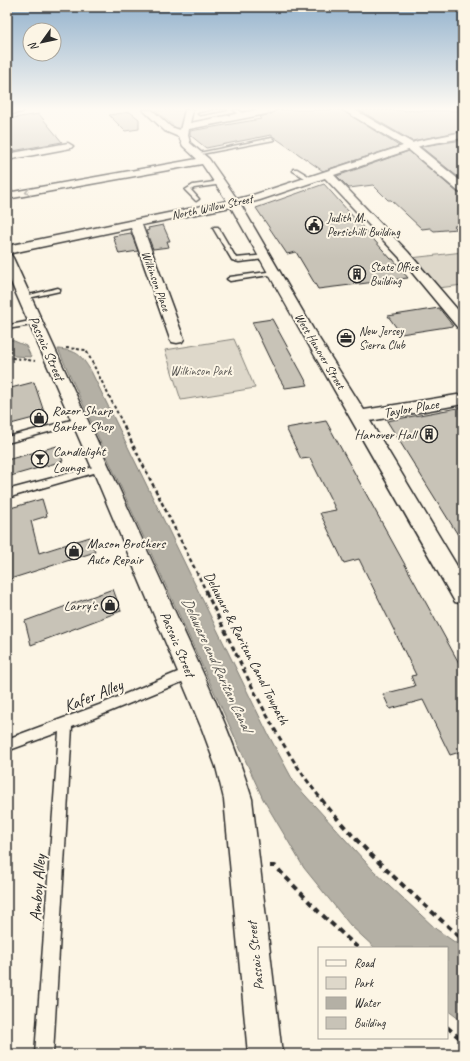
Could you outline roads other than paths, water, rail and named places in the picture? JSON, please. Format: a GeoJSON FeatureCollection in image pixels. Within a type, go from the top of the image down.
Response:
{"type":"FeatureCollection","features":[{"type":"Feature","properties":{"kind":"street"},"geometry":{"type":"LineString","coordinates":[[7,196],[188,160]]}},
{"type":"Feature","properties":{"kind":"street","name":"West Hanover Street"},"geometry":{"type":"LineString","coordinates":[[202,160],[221,183],[234,203],[463,595]]}},
{"type":"Feature","properties":{"kind":"street","name":"North Willow Street"},"geometry":{"type":"LineString","coordinates":[[7,250],[266,196],[373,160]]}},
{"type":"Feature","properties":{"kind":"street"},"geometry":{"type":"LineString","coordinates":[[428,160],[463,189]]}},
{"type":"Feature","properties":{"kind":"street"},"geometry":{"type":"LineString","coordinates":[[328,175],[404,255],[463,325]]}},
{"type":"Feature","properties":{"kind":"street","name":"Wilkinson Place"},"geometry":{"type":"LineString","coordinates":[[135,223],[177,339]]}},
{"type":"Feature","properties":{"kind":"street","name":"Passaic Street"},"geometry":{"type":"LineString","coordinates":[[7,258],[101,468],[190,673],[229,768],[238,799],[265,1054]]}},
{"type":"Feature","properties":{"kind":"street","name":"Taylor Place"},"geometry":{"type":"LineString","coordinates":[[358,417],[463,399]]}},
{"type":"Feature","properties":{"kind":"lane"},"geometry":{"type":"LineString","coordinates":[[295,170],[308,182]]}},
{"type":"Feature","properties":{"kind":"lane"},"geometry":{"type":"LineString","coordinates":[[288,172],[308,182]]}},
{"type":"Feature","properties":{"kind":"lane"},"geometry":{"type":"LineString","coordinates":[[196,199],[188,190],[193,187],[221,183]]}},
{"type":"Feature","properties":{"kind":"lane"},"geometry":{"type":"LineString","coordinates":[[216,228],[234,259],[239,260],[265,257]]}},
{"type":"Feature","properties":{"kind":"lane"},"geometry":{"type":"LineString","coordinates":[[230,279],[274,273]]}},
{"type":"Feature","properties":{"kind":"lane"},"geometry":{"type":"LineString","coordinates":[[24,297],[58,290]]}},
{"type":"Feature","properties":{"kind":"lane"},"geometry":{"type":"LineString","coordinates":[[7,326],[36,322]]}},
{"type":"Feature","properties":{"kind":"lane"},"geometry":{"type":"LineString","coordinates":[[7,440],[79,421]]}},
{"type":"Feature","properties":{"kind":"lane"},"geometry":{"type":"LineString","coordinates":[[7,494],[101,468]]}},
{"type":"Feature","properties":{"kind":"lane","name":"Kafer Alley"},"geometry":{"type":"LineString","coordinates":[[7,745],[66,724],[190,673]]}},
{"type":"Feature","properties":{"kind":"lane","name":"Amboy Alley"},"geometry":{"type":"LineString","coordinates":[[44,1054],[66,724]]}},
{"type":"Feature","properties":{"kind":"water"},"geometry":{"type":"Polygon","coordinates":[[[7,338],[26,346],[31,357],[15,356],[7,351],[7,338]]]}},
{"type":"Feature","properties":{"kind":"water","name":"Delaware and Raritan Canal"},"geometry":{"type":"Polygon","coordinates":[[[58,349],[78,354],[91,371],[268,734],[295,784],[373,870],[436,929],[463,948],[463,1022],[448,1011],[448,947],[374,947],[350,925],[304,868],[263,799],[58,349]]]}},
{"type":"Feature","properties":{"kind":"place","name":"Judith M. Persichilli Building"},"geometry":{"type":"Point","coordinates":[314,225]}},
{"type":"Feature","properties":{"kind":"place","name":"State Office Building"},"geometry":{"type":"Point","coordinates":[357,274]}},
{"type":"Feature","properties":{"kind":"place","name":"New Jersey Sierra Club"},"geometry":{"type":"Point","coordinates":[346,338]}},
{"type":"Feature","properties":{"kind":"place","name":"Razor Sharp Barber Shop"},"geometry":{"type":"Point","coordinates":[39,418]}},
{"type":"Feature","properties":{"kind":"place","name":"Hanover Hall"},"geometry":{"type":"Point","coordinates":[429,434]}},
{"type":"Feature","properties":{"kind":"place","name":"Candlelight Lounge"},"geometry":{"type":"Point","coordinates":[40,459]}},
{"type":"Feature","properties":{"kind":"place","name":"Mason Brothers Auto Repair"},"geometry":{"type":"Point","coordinates":[74,551]}},
{"type":"Feature","properties":{"kind":"place","name":"Larry's"},"geometry":{"type":"Point","coordinates":[110,605]}},
{"type":"Feature","properties":{"kind":"park label","name":"Wilkinson Park"},"geometry":{"type":"Point","coordinates":[201,371]}}]}
